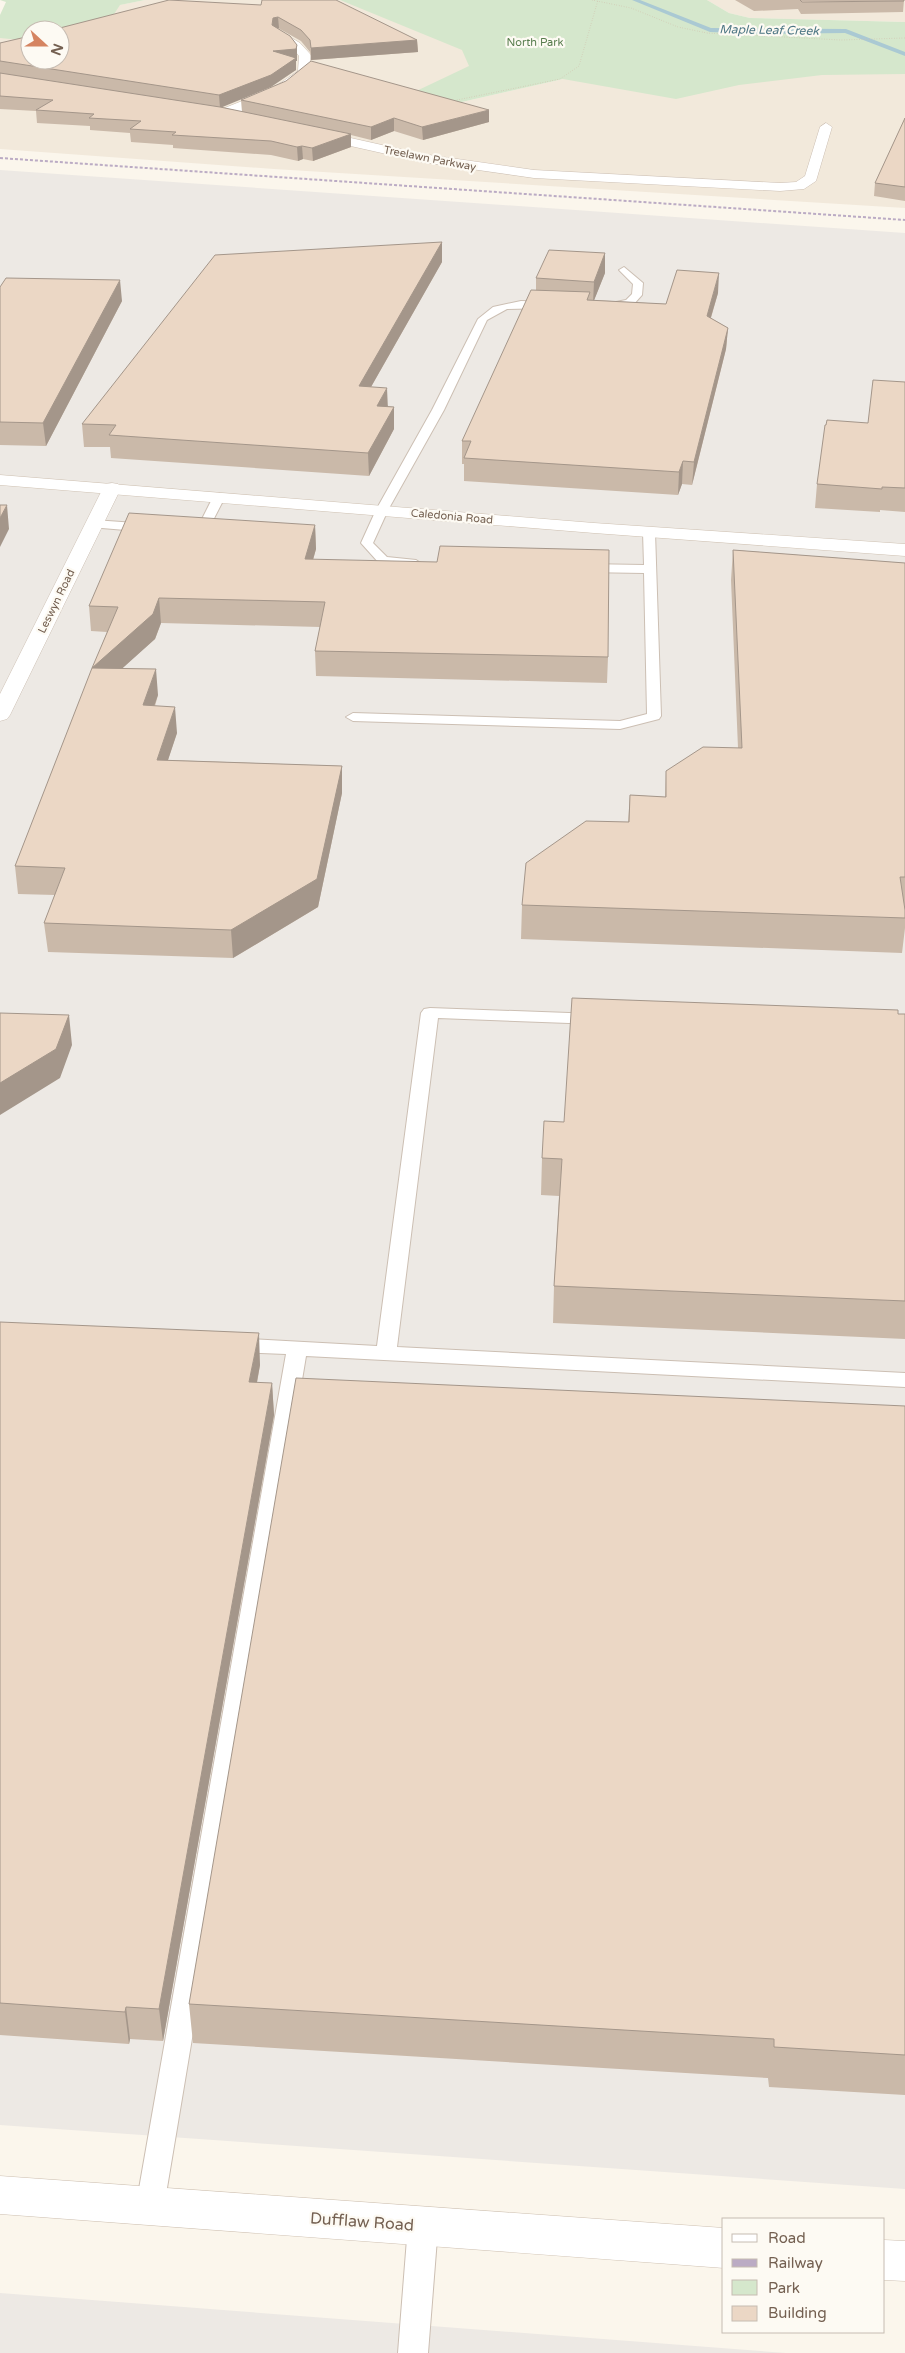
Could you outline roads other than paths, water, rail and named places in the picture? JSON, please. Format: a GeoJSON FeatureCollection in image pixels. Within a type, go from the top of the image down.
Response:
{"type":"FeatureCollection","features":[{"type":"Feature","properties":{"kind":"street"},"geometry":{"type":"LineString","coordinates":[[250,120],[216,113],[274,93],[295,81],[304,72],[305,55],[296,45],[278,33]]}},
{"type":"Feature","properties":{"kind":"street","name":"Treelawn Parkway"},"geometry":{"type":"LineString","coordinates":[[300,131],[422,158],[534,174],[780,187],[799,186],[811,178],[826,127]]}},
{"type":"Feature","properties":{"kind":"street","name":"Caledonia Road"},"geometry":{"type":"LineString","coordinates":[[0,480],[649,532],[905,550]]}},
{"type":"Feature","properties":{"kind":"street","name":"Leswyn Road"},"geometry":{"type":"LineString","coordinates":[[0,715],[112,488]]}},
{"type":"Feature","properties":{"kind":"street","name":"Dufflaw Road"},"geometry":{"type":"LineString","coordinates":[[0,2194],[722,2248]]}},
{"type":"Feature","properties":{"kind":"street"},"geometry":{"type":"LineString","coordinates":[[885,2260],[905,2261]]}},
{"type":"Feature","properties":{"kind":"lane"},"geometry":{"type":"LineString","coordinates":[[598,307],[629,303],[637,295],[638,283],[624,270]]}},
{"type":"Feature","properties":{"kind":"lane"},"geometry":{"type":"LineString","coordinates":[[432,565],[383,560],[377,555],[367,543],[382,510],[438,410],[483,319],[491,310],[505,304],[561,306]]}},
{"type":"Feature","properties":{"kind":"lane"},"geometry":{"type":"LineString","coordinates":[[183,530],[202,531],[219,497]]}},
{"type":"Feature","properties":{"kind":"lane"},"geometry":{"type":"LineString","coordinates":[[94,524],[163,528]]}},
{"type":"Feature","properties":{"kind":"lane"},"geometry":{"type":"LineString","coordinates":[[353,717],[620,725],[654,716],[649,532]]}},
{"type":"Feature","properties":{"kind":"lane"},"geometry":{"type":"LineString","coordinates":[[571,568],[650,569]]}},
{"type":"Feature","properties":{"kind":"lane"},"geometry":{"type":"LineString","coordinates":[[386,1353],[430,1013],[612,1020]]}},
{"type":"Feature","properties":{"kind":"lane"},"geometry":{"type":"LineString","coordinates":[[218,1345],[905,1380]]}},
{"type":"Feature","properties":{"kind":"lane"},"geometry":{"type":"LineString","coordinates":[[150,2206],[297,1348]]}},
{"type":"Feature","properties":{"kind":"lane"},"geometry":{"type":"LineString","coordinates":[[413,2353],[423,2226]]}},
{"type":"Feature","properties":{"kind":"waterway","name":"Maple Leaf Creek"},"geometry":{"type":"LineString","coordinates":[[635,0],[710,30],[757,32],[846,31],[905,54]]}},
{"type":"Feature","properties":{"kind":"railway"},"geometry":{"type":"LineString","coordinates":[[0,158],[905,220]]}},
{"type":"Feature","properties":{"kind":"park label","name":"North Park"},"geometry":{"type":"Point","coordinates":[535,42]}}]}
